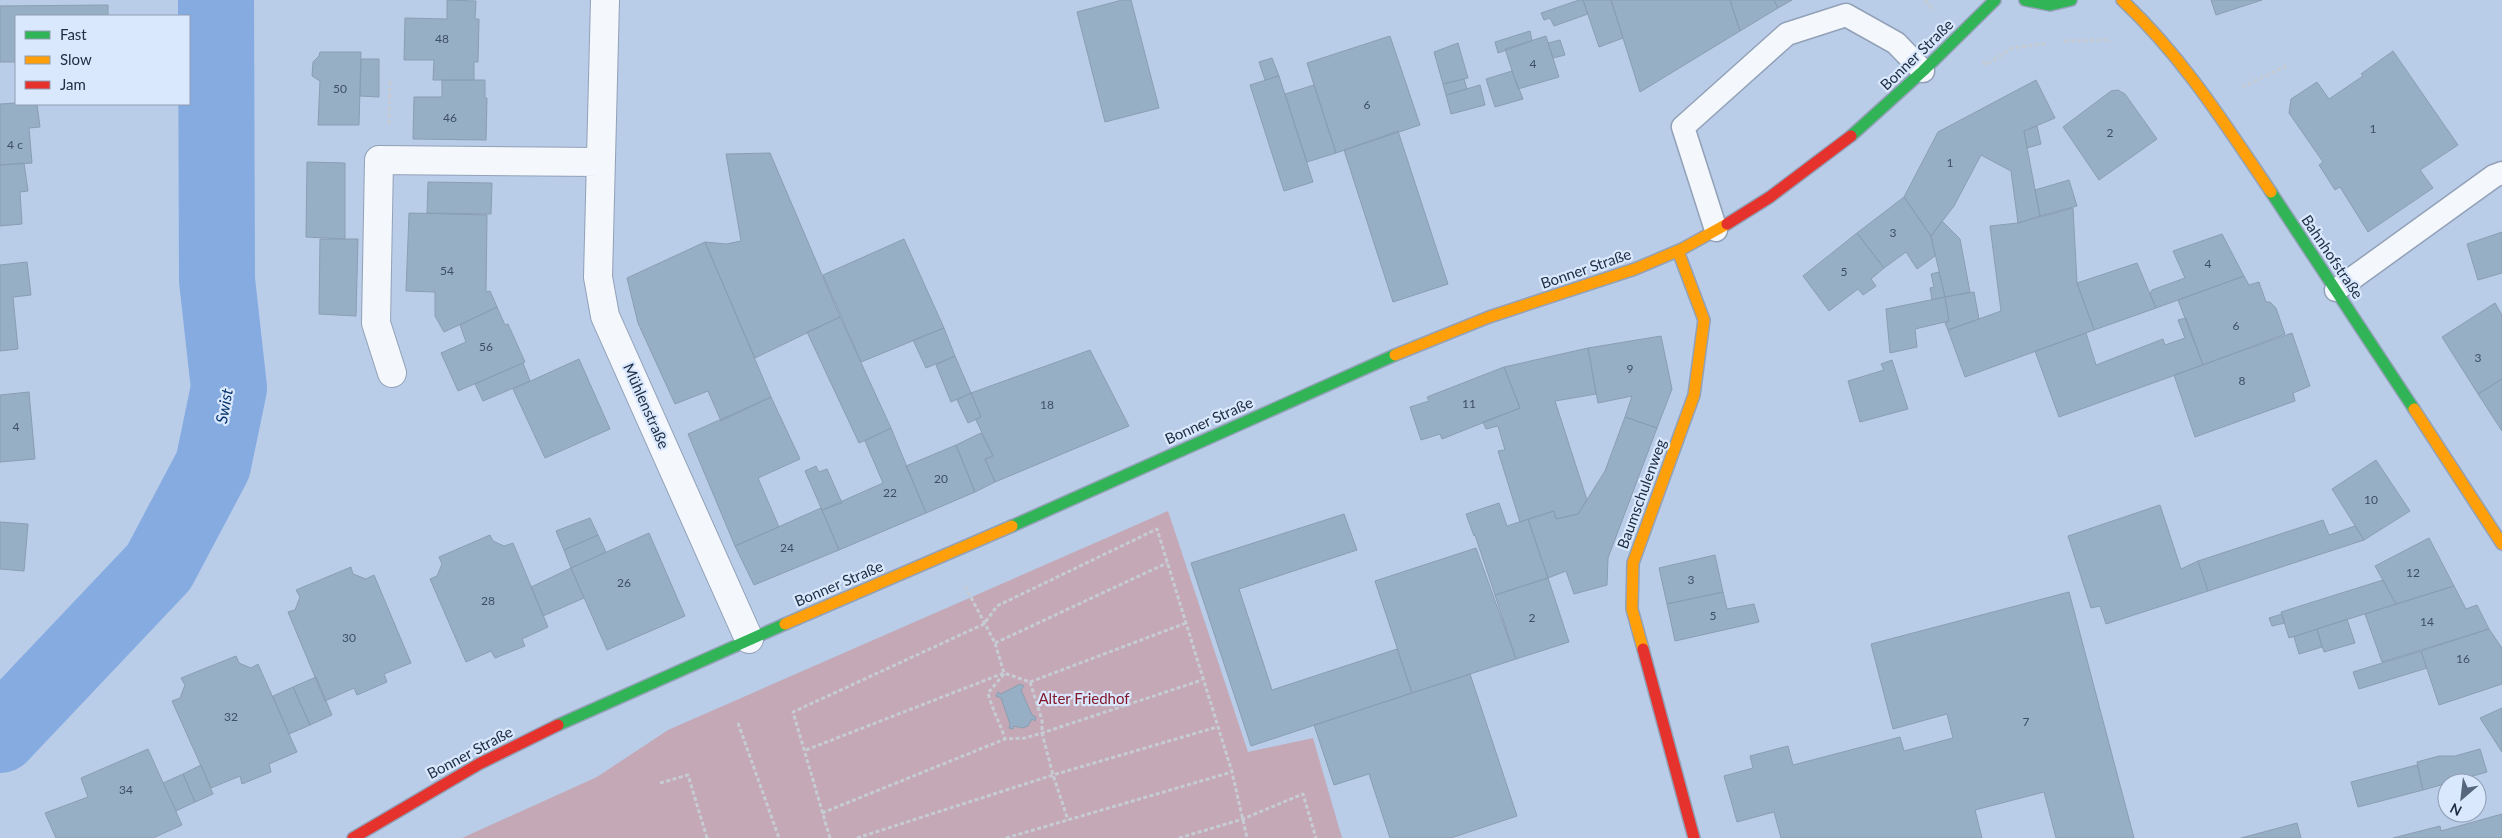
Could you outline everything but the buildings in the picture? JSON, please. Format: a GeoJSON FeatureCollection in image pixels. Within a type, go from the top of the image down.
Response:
{"type":"FeatureCollection","features":[{"type":"Feature","properties":{"kind":"main road","name":"Bonner Straße"},"geometry":{"type":"LineString","coordinates":[[353,838],[396,815],[433,788],[497,754],[631,691],[1398,354],[1488,317],[1583,288],[1678,251],[1754,209],[1843,144],[1923,71],[1995,0]]}},
{"type":"Feature","properties":{"kind":"main road"},"geometry":{"type":"LineString","coordinates":[[2024,0],[2050,5],[2071,0]]}},
{"type":"Feature","properties":{"kind":"main road","name":"Bahnhofstraße"},"geometry":{"type":"LineString","coordinates":[[2122,0],[2144,19],[2210,103],[2336,290],[2502,544]]}},
{"type":"Feature","properties":{"kind":"main road","name":"Baumschulenweg"},"geometry":{"type":"LineString","coordinates":[[1678,251],[1704,320],[1694,396],[1633,563],[1632,609],[1694,838]]}},
{"type":"Feature","properties":{"kind":"main road","name":"Bonner Straße"},"geometry":{"type":"LineString","coordinates":[[389,830],[396,815]]}},
{"type":"Feature","properties":{"kind":"street","name":"Mühlenstraße"},"geometry":{"type":"LineString","coordinates":[[605,0],[598,277],[605,316],[749,639]]}},
{"type":"Feature","properties":{"kind":"street"},"geometry":{"type":"LineString","coordinates":[[392,373],[376,323],[379,160],[600,162]]}},
{"type":"Feature","properties":{"kind":"lane"},"geometry":{"type":"LineString","coordinates":[[1716,230],[1684,127],[1787,34],[1846,15],[1896,43],[1923,71]]}},
{"type":"Feature","properties":{"kind":"lane"},"geometry":{"type":"LineString","coordinates":[[2336,290],[2494,176],[2502,173]]}},
{"type":"Feature","properties":{"kind":"path"},"geometry":{"type":"LineString","coordinates":[[2210,103],[2288,66]]}},
{"type":"Feature","properties":{"kind":"path"},"geometry":{"type":"LineString","coordinates":[[388,160],[390,80]]}},
{"type":"Feature","properties":{"kind":"path"},"geometry":{"type":"LineString","coordinates":[[830,838],[806,750],[793,712],[984,624],[997,606],[1157,530],[1232,772],[1247,838]]}},
{"type":"Feature","properties":{"kind":"path"},"geometry":{"type":"LineString","coordinates":[[951,552],[984,624],[995,643],[1004,673]]}},
{"type":"Feature","properties":{"kind":"path"},"geometry":{"type":"LineString","coordinates":[[995,643],[1167,563]]}},
{"type":"Feature","properties":{"kind":"path"},"geometry":{"type":"LineString","coordinates":[[806,750],[1004,673],[1030,682],[1186,623]]}},
{"type":"Feature","properties":{"kind":"path"},"geometry":{"type":"LineString","coordinates":[[1004,673],[988,692],[991,708],[1001,725],[1005,739]]}},
{"type":"Feature","properties":{"kind":"path"},"geometry":{"type":"LineString","coordinates":[[822,812],[1005,739],[1025,738],[1042,733],[1202,680]]}},
{"type":"Feature","properties":{"kind":"path"},"geometry":{"type":"LineString","coordinates":[[1030,682],[1042,720],[1042,733],[1053,775],[1068,820]]}},
{"type":"Feature","properties":{"kind":"path"},"geometry":{"type":"LineString","coordinates":[[738,723],[779,838]]}},
{"type":"Feature","properties":{"kind":"path"},"geometry":{"type":"LineString","coordinates":[[857,838],[1053,775],[1217,727]]}},
{"type":"Feature","properties":{"kind":"path"},"geometry":{"type":"LineString","coordinates":[[1006,838],[1232,772]]}},
{"type":"Feature","properties":{"kind":"path"},"geometry":{"type":"LineString","coordinates":[[660,783],[688,775],[707,838]]}},
{"type":"Feature","properties":{"kind":"path"},"geometry":{"type":"LineString","coordinates":[[1179,838],[1243,819],[1303,794],[1316,838]]}},
{"type":"Feature","properties":{"kind":"green space","name":"Alter Friedhof"},"geometry":{"type":"Polygon","coordinates":[[[1168,511],[1248,752],[1313,738],[1342,838],[462,838],[597,777],[668,730],[1168,511]]]}},
{"type":"Feature","properties":{"kind":"waterway","name":"Swist"},"geometry":{"type":"LineString","coordinates":[[0,735],[159,567],[213,465],[229,388],[217,280],[216,0]]}},
{"type":"Feature","properties":{"kind":"traffic: fast"},"geometry":{"type":"LineString","coordinates":[[1851,136],[1923,71],[1995,0]]}},
{"type":"Feature","properties":{"kind":"traffic: fast"},"geometry":{"type":"LineString","coordinates":[[2025,0],[2050,5],[2071,0]]}},
{"type":"Feature","properties":{"kind":"traffic: fast"},"geometry":{"type":"LineString","coordinates":[[2271,192],[2414,409]]}},
{"type":"Feature","properties":{"kind":"traffic: fast"},"geometry":{"type":"LineString","coordinates":[[1012,526],[1395,355]]}},
{"type":"Feature","properties":{"kind":"traffic: fast"},"geometry":{"type":"LineString","coordinates":[[558,725],[785,624]]}},
{"type":"Feature","properties":{"kind":"traffic: slow"},"geometry":{"type":"LineString","coordinates":[[2122,0],[2183,67],[2271,192]]}},
{"type":"Feature","properties":{"kind":"traffic: slow"},"geometry":{"type":"LineString","coordinates":[[1395,355],[1489,317],[1635,269],[1682,249],[1727,224]]}},
{"type":"Feature","properties":{"kind":"traffic: slow"},"geometry":{"type":"LineString","coordinates":[[1643,649],[1632,609],[1633,563],[1694,395],[1704,320],[1678,251]]}},
{"type":"Feature","properties":{"kind":"traffic: slow"},"geometry":{"type":"LineString","coordinates":[[2414,409],[2502,544]]}},
{"type":"Feature","properties":{"kind":"traffic: slow"},"geometry":{"type":"LineString","coordinates":[[785,624],[1012,526]]}},
{"type":"Feature","properties":{"kind":"traffic: jam"},"geometry":{"type":"LineString","coordinates":[[1727,224],[1770,197],[1851,136]]}},
{"type":"Feature","properties":{"kind":"traffic: jam"},"geometry":{"type":"LineString","coordinates":[[1643,649],[1694,838]]}},
{"type":"Feature","properties":{"kind":"traffic: jam"},"geometry":{"type":"LineString","coordinates":[[353,838],[479,764],[558,725]]}}]}
